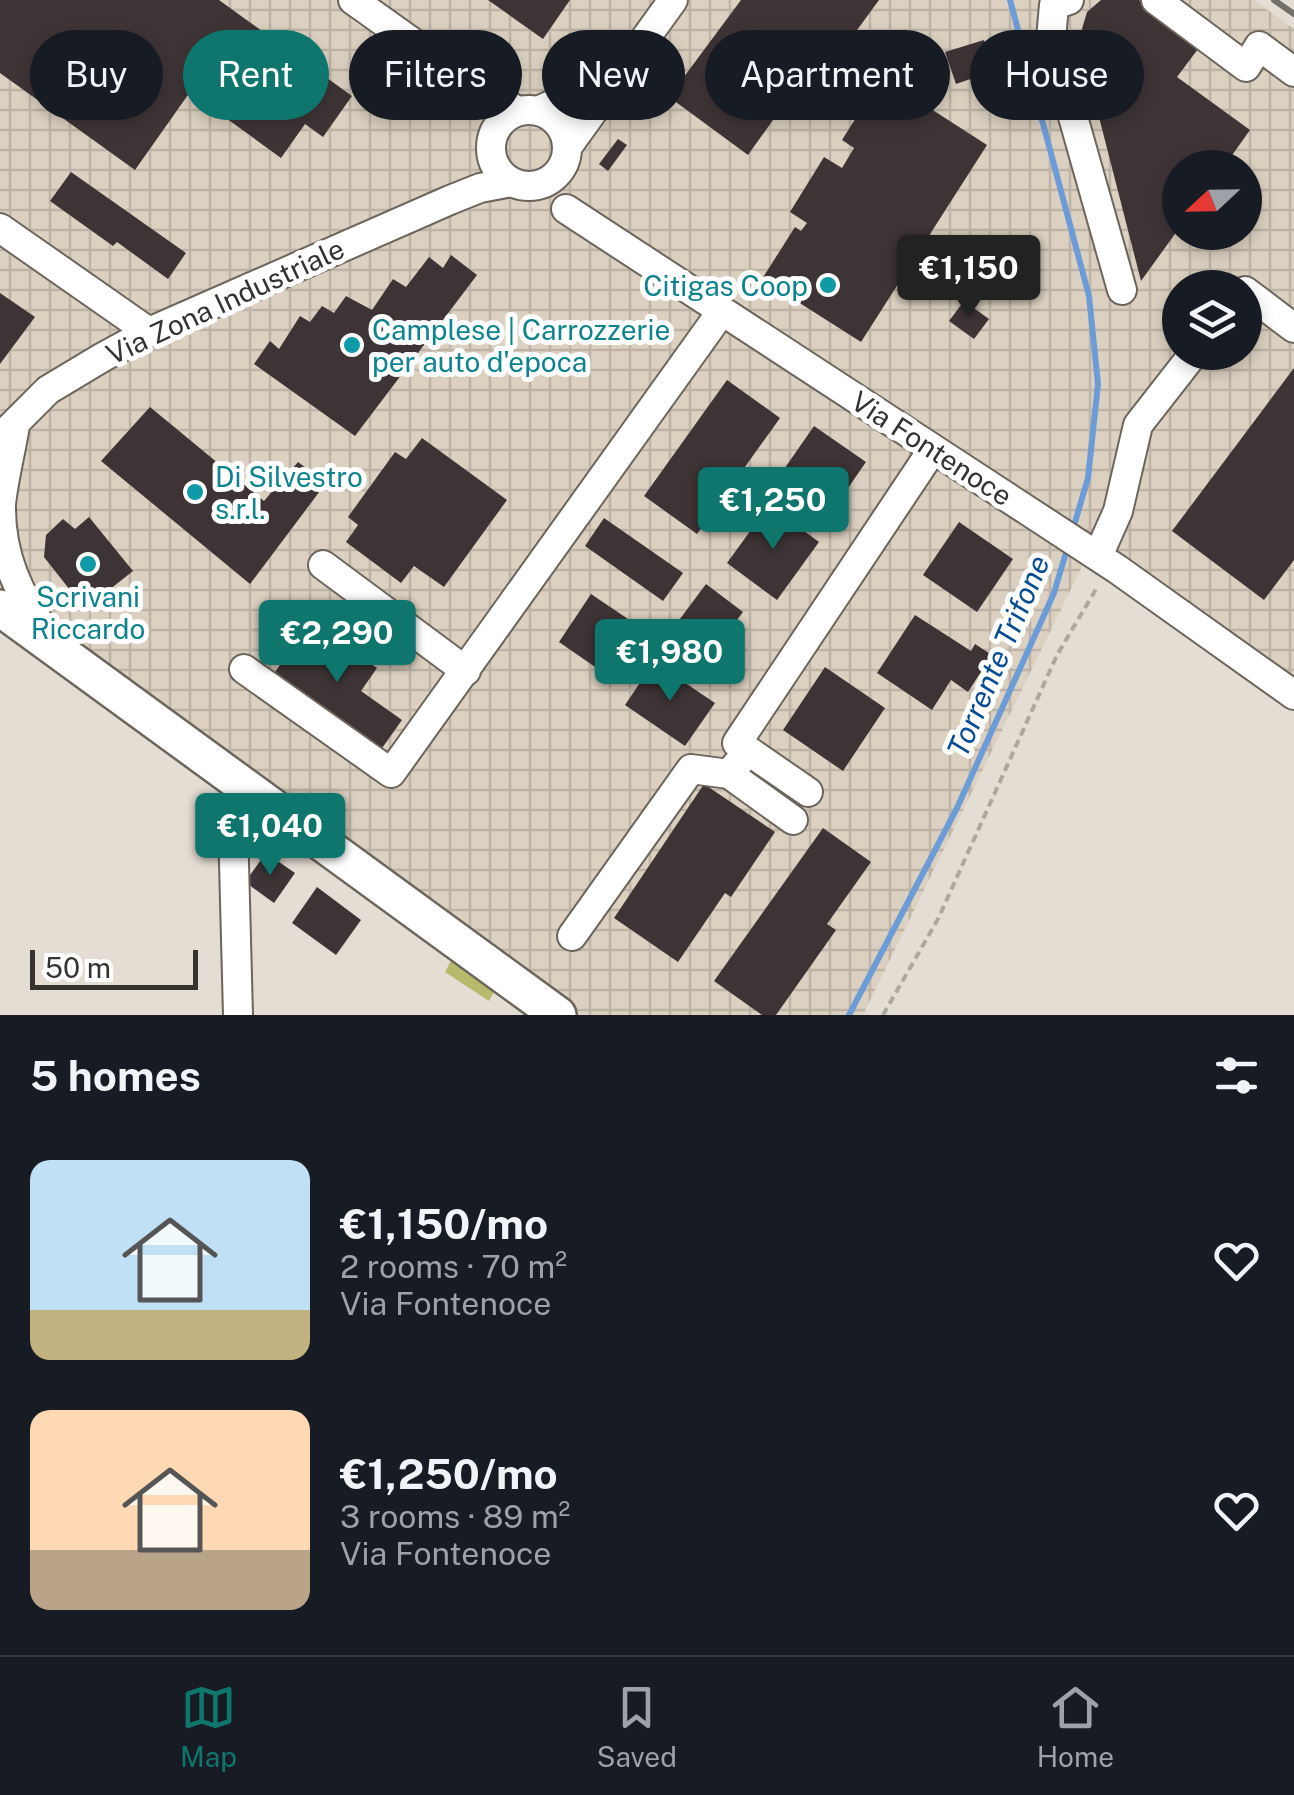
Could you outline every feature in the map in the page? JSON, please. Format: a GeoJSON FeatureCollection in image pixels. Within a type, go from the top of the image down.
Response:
{"type":"FeatureCollection","features":[{"type":"Feature","properties":{"kind":"main road"},"geometry":{"type":"LineString","coordinates":[[0,608],[558,1015]]}},
{"type":"Feature","properties":{"kind":"street"},"geometry":{"type":"LineString","coordinates":[[353,0],[395,30]]}},
{"type":"Feature","properties":{"kind":"street"},"geometry":{"type":"LineString","coordinates":[[651,30],[673,0]]}},
{"type":"Feature","properties":{"kind":"street"},"geometry":{"type":"LineString","coordinates":[[1070,0],[1054,6],[1051,39],[1122,290]]}},
{"type":"Feature","properties":{"kind":"street"},"geometry":{"type":"LineString","coordinates":[[1156,0],[1246,67],[1259,46],[1294,72]]}},
{"type":"Feature","properties":{"kind":"street"},"geometry":{"type":"LineString","coordinates":[[493,144],[500,122],[542,106]]}},
{"type":"Feature","properties":{"kind":"street"},"geometry":{"type":"LineString","coordinates":[[522,107],[560,124],[565,158],[560,191],[566,209]]}},
{"type":"Feature","properties":{"kind":"street"},"geometry":{"type":"LineString","coordinates":[[485,120],[503,175],[522,184],[554,178],[589,120]]}},
{"type":"Feature","properties":{"kind":"street","name":"Via Zona Industriale"},"geometry":{"type":"LineString","coordinates":[[450,200],[471,183],[493,144]]}},
{"type":"Feature","properties":{"kind":"street","name":"Via Zona Industriale"},"geometry":{"type":"LineString","coordinates":[[4,436],[48,390],[149,332],[480,188],[522,184]]}},
{"type":"Feature","properties":{"kind":"street","name":"Via Fontenoce"},"geometry":{"type":"LineString","coordinates":[[522,184],[722,310],[1291,686]]}},
{"type":"Feature","properties":{"kind":"street"},"geometry":{"type":"LineString","coordinates":[[0,228],[149,332]]}},
{"type":"Feature","properties":{"kind":"street"},"geometry":{"type":"LineString","coordinates":[[1262,304],[1294,328]]}},
{"type":"Feature","properties":{"kind":"street"},"geometry":{"type":"LineString","coordinates":[[244,669],[392,773],[722,310]]}},
{"type":"Feature","properties":{"kind":"street"},"geometry":{"type":"LineString","coordinates":[[1101,558],[1118,511],[1138,425],[1180,370]]}},
{"type":"Feature","properties":{"kind":"street"},"geometry":{"type":"LineString","coordinates":[[4,436],[4,556],[20,595],[60,652]]}},
{"type":"Feature","properties":{"kind":"street"},"geometry":{"type":"LineString","coordinates":[[808,792],[736,743],[933,449]]}},
{"type":"Feature","properties":{"kind":"street"},"geometry":{"type":"LineString","coordinates":[[323,565],[466,671]]}},
{"type":"Feature","properties":{"kind":"street"},"geometry":{"type":"LineString","coordinates":[[729,774],[748,751]]}},
{"type":"Feature","properties":{"kind":"street"},"geometry":{"type":"LineString","coordinates":[[572,936],[691,769],[729,774],[793,820]]}},
{"type":"Feature","properties":{"kind":"street"},"geometry":{"type":"LineString","coordinates":[[238,1015],[233,826],[253,792]]}},
{"type":"Feature","properties":{"kind":"path"},"geometry":{"type":"LineString","coordinates":[[883,1015],[938,919],[1101,558]]}},
{"type":"Feature","properties":{"kind":"shaded area"},"geometry":{"type":"Polygon","coordinates":[[[0,0],[1254,0],[1294,29],[1294,687],[1092,546],[863,1015],[577,1015],[0,594],[0,0]]]}},
{"type":"Feature","properties":{"kind":"green space"},"geometry":{"type":"Polygon","coordinates":[[[454,955],[497,986],[489,1001],[445,972],[454,955]]]}},
{"type":"Feature","properties":{"kind":"building"},"geometry":{"type":"Polygon","coordinates":[[[0,0],[219,0],[261,30],[183,30],[183,102],[135,170],[65,120],[163,120],[163,30],[30,30],[30,95],[0,73],[0,0]]]}},
{"type":"Feature","properties":{"kind":"building"},"geometry":{"type":"Polygon","coordinates":[[[488,0],[570,0],[549,30],[542,30],[542,38],[488,0]]]}},
{"type":"Feature","properties":{"kind":"building"},"geometry":{"type":"Polygon","coordinates":[[[741,0],[879,0],[857,30],[719,30],[741,0]]]}},
{"type":"Feature","properties":{"kind":"building"},"geometry":{"type":"Polygon","coordinates":[[[1101,0],[1139,0],[1201,45],[1177,77],[1250,130],[1236,150],[1162,150],[1163,250],[1141,281],[1100,120],[1144,120],[1144,30],[1082,30],[1087,12],[1101,0]]]}},
{"type":"Feature","properties":{"kind":"building"},"geometry":{"type":"Polygon","coordinates":[[[970,44],[970,79],[956,84],[950,50],[970,44]]]}},
{"type":"Feature","properties":{"kind":"building"},"geometry":{"type":"Polygon","coordinates":[[[705,48],[705,120],[773,120],[748,155],[685,109],[685,75],[705,48]]]}},
{"type":"Feature","properties":{"kind":"building"},"geometry":{"type":"Polygon","coordinates":[[[329,79],[349,94],[349,100],[323,137],[305,124],[281,158],[229,120],[329,120],[329,79]]]}},
{"type":"Feature","properties":{"kind":"building"},"geometry":{"type":"Polygon","coordinates":[[[855,120],[948,120],[987,145],[861,342],[762,279],[795,227],[801,231],[807,223],[790,212],[824,157],[842,168],[854,148],[842,140],[855,120]]]}},
{"type":"Feature","properties":{"kind":"building"},"geometry":{"type":"Polygon","coordinates":[[[618,139],[627,145],[608,171],[599,164],[618,139]]]}},
{"type":"Feature","properties":{"kind":"building"},"geometry":{"type":"Polygon","coordinates":[[[71,172],[186,253],[168,279],[50,201],[71,172]]]}},
{"type":"Feature","properties":{"kind":"building","name":"Camplese | Carrozzerie per auto d'epoca"},"geometry":{"type":"Polygon","coordinates":[[[451,255],[477,275],[355,436],[254,364],[270,341],[279,349],[300,316],[310,322],[322,306],[334,313],[346,296],[372,310],[393,279],[406,287],[429,257],[443,268],[451,255]]]}},
{"type":"Feature","properties":{"kind":"building"},"geometry":{"type":"Polygon","coordinates":[[[0,293],[35,317],[0,364],[0,293]]]}},
{"type":"Feature","properties":{"kind":"building"},"geometry":{"type":"Polygon","coordinates":[[[964,301],[989,319],[974,339],[949,321],[964,301]]]}},
{"type":"Feature","properties":{"kind":"building"},"geometry":{"type":"Polygon","coordinates":[[[1294,368],[1294,560],[1264,600],[1172,531],[1294,368]]]}},
{"type":"Feature","properties":{"kind":"building"},"geometry":{"type":"Polygon","coordinates":[[[727,380],[780,418],[697,534],[644,496],[727,380]]]}},
{"type":"Feature","properties":{"kind":"building","name":"Di Silvestro s.r.l."},"geometry":{"type":"Polygon","coordinates":[[[150,407],[264,501],[298,462],[326,483],[250,584],[101,461],[150,407]]]}},
{"type":"Feature","properties":{"kind":"building"},"geometry":{"type":"Polygon","coordinates":[[[814,426],[866,462],[832,511],[780,475],[814,426]]]}},
{"type":"Feature","properties":{"kind":"building"},"geometry":{"type":"Polygon","coordinates":[[[422,438],[507,500],[444,587],[414,566],[401,583],[346,542],[358,525],[348,517],[395,452],[406,459],[422,438]]]}},
{"type":"Feature","properties":{"kind":"building"},"geometry":{"type":"Polygon","coordinates":[[[769,505],[819,542],[777,600],[727,563],[769,505]]]}},
{"type":"Feature","properties":{"kind":"building","name":"Scrivani Riccardo"},"geometry":{"type":"Polygon","coordinates":[[[89,517],[133,571],[85,609],[44,557],[46,535],[63,519],[75,529],[89,517]]]}},
{"type":"Feature","properties":{"kind":"building"},"geometry":{"type":"Polygon","coordinates":[[[604,518],[683,573],[663,601],[585,546],[604,518]]]}},
{"type":"Feature","properties":{"kind":"building"},"geometry":{"type":"Polygon","coordinates":[[[959,522],[1013,559],[977,612],[923,575],[959,522]]]}},
{"type":"Feature","properties":{"kind":"building"},"geometry":{"type":"Polygon","coordinates":[[[706,584],[743,612],[727,633],[737,641],[712,674],[665,639],[706,584]]]}},
{"type":"Feature","properties":{"kind":"building"},"geometry":{"type":"Polygon","coordinates":[[[591,594],[631,621],[598,669],[559,642],[591,594]]]}},
{"type":"Feature","properties":{"kind":"building"},"geometry":{"type":"Polygon","coordinates":[[[915,615],[971,651],[975,644],[992,655],[968,692],[951,680],[932,710],[877,673],[915,615]]]}},
{"type":"Feature","properties":{"kind":"building"},"geometry":{"type":"Polygon","coordinates":[[[310,622],[377,668],[361,691],[402,720],[380,751],[273,675],[310,622]]]}},
{"type":"Feature","properties":{"kind":"building"},"geometry":{"type":"Polygon","coordinates":[[[654,662],[715,703],[685,746],[625,705],[654,662]]]}},
{"type":"Feature","properties":{"kind":"building"},"geometry":{"type":"Polygon","coordinates":[[[825,667],[885,708],[843,771],[783,730],[825,667]]]}},
{"type":"Feature","properties":{"kind":"building"},"geometry":{"type":"Polygon","coordinates":[[[704,784],[775,832],[731,897],[725,893],[678,962],[614,918],[704,784]]]}},
{"type":"Feature","properties":{"kind":"building"},"geometry":{"type":"Polygon","coordinates":[[[823,828],[871,862],[827,924],[836,930],[776,1015],[762,1015],[714,981],[823,828]]]}},
{"type":"Feature","properties":{"kind":"building"},"geometry":{"type":"Polygon","coordinates":[[[266,853],[295,873],[274,903],[245,882],[266,853]]]}},
{"type":"Feature","properties":{"kind":"building"},"geometry":{"type":"Polygon","coordinates":[[[317,887],[361,920],[336,955],[292,923],[317,887]]]}},
{"type":"Feature","properties":{"kind":"waterway","name":"Torrente Trifone"},"geometry":{"type":"LineString","coordinates":[[1010,0],[1089,296],[1098,384],[1088,478],[1073,529]]}},
{"type":"Feature","properties":{"kind":"waterway","name":"Torrente Trifone"},"geometry":{"type":"LineString","coordinates":[[849,1015],[957,808],[1054,593],[1068,546]]}},
{"type":"Feature","properties":{"kind":"railway"},"geometry":{"type":"LineString","coordinates":[[1274,0],[1294,14]]}},
{"type":"Feature","properties":{"kind":"place","name":"Citigas Coop"},"geometry":{"type":"Point","coordinates":[828,285]}},
{"type":"Feature","properties":{"kind":"place","name":"Camplese | Carrozzerie per auto d'epoca"},"geometry":{"type":"Point","coordinates":[352,345]}},
{"type":"Feature","properties":{"kind":"place","name":"Di Silvestro s.r.l."},"geometry":{"type":"Point","coordinates":[195,492]}},
{"type":"Feature","properties":{"kind":"place","name":"Scrivani Riccardo"},"geometry":{"type":"Point","coordinates":[88,564]}}]}
